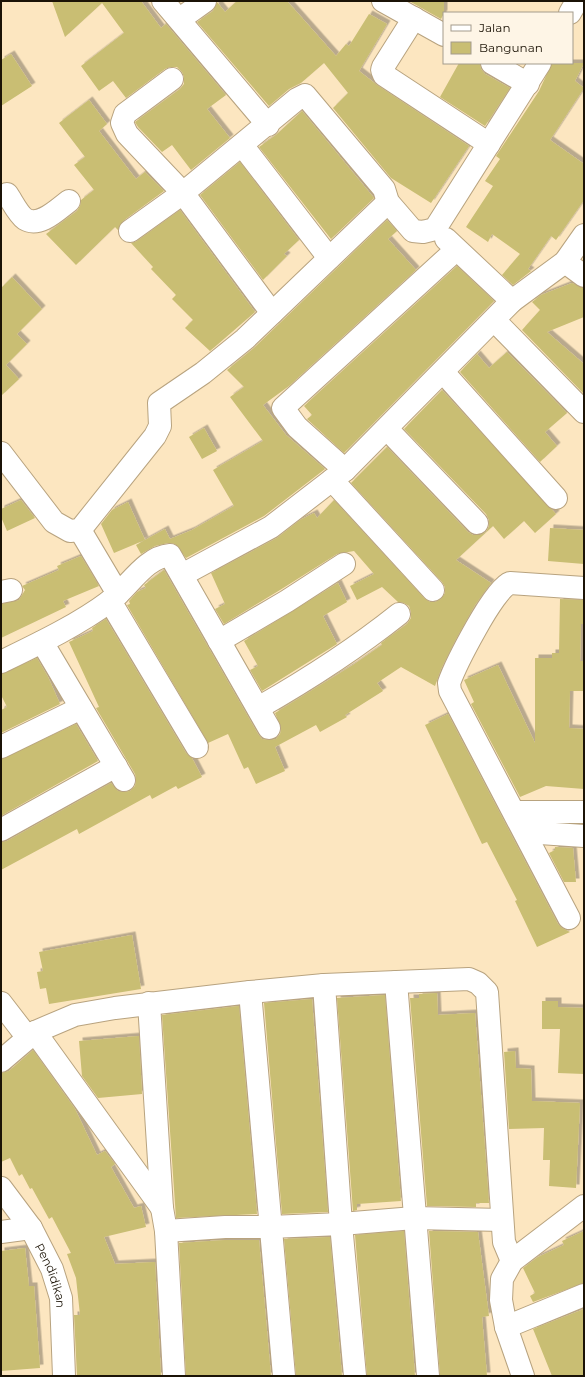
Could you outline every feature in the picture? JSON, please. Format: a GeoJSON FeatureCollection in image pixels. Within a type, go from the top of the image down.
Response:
{"type":"FeatureCollection","features":[{"type":"Feature","properties":{"kind":"street"},"geometry":{"type":"LineString","coordinates":[[163,1],[180,19],[268,125]]}},
{"type":"Feature","properties":{"kind":"street"},"geometry":{"type":"LineString","coordinates":[[180,19],[205,1]]}},
{"type":"Feature","properties":{"kind":"street"},"geometry":{"type":"LineString","coordinates":[[443,34],[399,7],[382,70],[384,75],[489,144]]}},
{"type":"Feature","properties":{"kind":"street"},"geometry":{"type":"LineString","coordinates":[[494,64],[528,84]]}},
{"type":"Feature","properties":{"kind":"street"},"geometry":{"type":"LineString","coordinates":[[130,231],[182,193],[268,125],[297,99],[305,95],[384,189],[388,202],[413,231],[423,232],[435,229],[539,64]]}},
{"type":"Feature","properties":{"kind":"street"},"geometry":{"type":"LineString","coordinates":[[172,79],[124,114],[122,123],[127,134],[182,193],[272,313]]}},
{"type":"Feature","properties":{"kind":"street"},"geometry":{"type":"LineString","coordinates":[[242,145],[329,258]]}},
{"type":"Feature","properties":{"kind":"street"},"geometry":{"type":"LineString","coordinates":[[3,192],[25,219],[34,222],[42,220],[69,201]]}},
{"type":"Feature","properties":{"kind":"street"},"geometry":{"type":"LineString","coordinates":[[1,454],[54,522],[70,531],[80,530],[155,436],[160,426],[160,403],[203,373],[245,339],[388,202]]}},
{"type":"Feature","properties":{"kind":"street"},"geometry":{"type":"LineString","coordinates":[[435,229],[512,301]]}},
{"type":"Feature","properties":{"kind":"street"},"geometry":{"type":"LineString","coordinates":[[182,575],[271,527],[338,475],[443,372],[512,301],[565,262],[584,235]]}},
{"type":"Feature","properties":{"kind":"street"},"geometry":{"type":"LineString","coordinates":[[433,590],[297,428],[283,408],[456,250]]}},
{"type":"Feature","properties":{"kind":"street"},"geometry":{"type":"LineString","coordinates":[[565,262],[584,276]]}},
{"type":"Feature","properties":{"kind":"street"},"geometry":{"type":"LineString","coordinates":[[494,320],[584,412]]}},
{"type":"Feature","properties":{"kind":"street"},"geometry":{"type":"LineString","coordinates":[[443,372],[556,498]]}},
{"type":"Feature","properties":{"kind":"street"},"geometry":{"type":"LineString","coordinates":[[386,429],[477,523]]}},
{"type":"Feature","properties":{"kind":"street"},"geometry":{"type":"LineString","coordinates":[[80,530],[114,597],[198,747]]}},
{"type":"Feature","properties":{"kind":"street"},"geometry":{"type":"LineString","coordinates":[[1,662],[42,642],[114,597],[148,565],[170,555],[174,559],[269,728]]}},
{"type":"Feature","properties":{"kind":"street"},"geometry":{"type":"LineString","coordinates":[[219,641],[287,601],[344,564]]}},
{"type":"Feature","properties":{"kind":"street"},"geometry":{"type":"LineString","coordinates":[[569,918],[515,812],[450,691],[449,684],[492,601],[503,586],[510,583],[584,588]]}},
{"type":"Feature","properties":{"kind":"street"},"geometry":{"type":"LineString","coordinates":[[258,708],[338,659],[399,614]]}},
{"type":"Feature","properties":{"kind":"street"},"geometry":{"type":"LineString","coordinates":[[1,830],[120,773],[42,642]]}},
{"type":"Feature","properties":{"kind":"street"},"geometry":{"type":"LineString","coordinates":[[1,748],[81,708]]}},
{"type":"Feature","properties":{"kind":"street"},"geometry":{"type":"LineString","coordinates":[[515,812],[584,812]]}},
{"type":"Feature","properties":{"kind":"street"},"geometry":{"type":"LineString","coordinates":[[525,832],[584,836]]}},
{"type":"Feature","properties":{"kind":"street"},"geometry":{"type":"LineString","coordinates":[[1,1061],[32,1035],[75,1015],[149,1003],[324,985],[468,979],[478,983],[487,992],[504,1242],[512,1261]]}},
{"type":"Feature","properties":{"kind":"street"},"geometry":{"type":"LineString","coordinates":[[396,982],[428,1376]]}},
{"type":"Feature","properties":{"kind":"street"},"geometry":{"type":"LineString","coordinates":[[324,985],[341,1224],[355,1376]]}},
{"type":"Feature","properties":{"kind":"street"},"geometry":{"type":"LineString","coordinates":[[250,992],[284,1376]]}},
{"type":"Feature","properties":{"kind":"street"},"geometry":{"type":"LineString","coordinates":[[1,1003],[32,1035],[162,1208]]}},
{"type":"Feature","properties":{"kind":"street"},"geometry":{"type":"LineString","coordinates":[[149,1003],[162,1208],[166,1232],[174,1376]]}},
{"type":"Feature","properties":{"kind":"street","name":"Pendidikan"},"geometry":{"type":"LineString","coordinates":[[1,1188],[30,1228],[52,1269],[61,1298],[64,1376]]}},
{"type":"Feature","properties":{"kind":"street"},"geometry":{"type":"LineString","coordinates":[[523,1376],[506,1327],[502,1300],[502,1279],[512,1261],[584,1206]]}},
{"type":"Feature","properties":{"kind":"street"},"geometry":{"type":"LineString","coordinates":[[166,1232],[225,1227],[270,1228],[341,1224],[414,1218],[502,1220]]}},
{"type":"Feature","properties":{"kind":"street"},"geometry":{"type":"LineString","coordinates":[[1,1232],[30,1228]]}},
{"type":"Feature","properties":{"kind":"street"},"geometry":{"type":"LineString","coordinates":[[506,1327],[584,1294]]}},
{"type":"Feature","properties":{"kind":"building"},"geometry":{"type":"Polygon","coordinates":[[[52,1],[141,1],[161,28],[166,24],[226,95],[207,109],[230,138],[191,170],[172,145],[162,152],[135,122],[180,89],[184,84],[182,72],[177,67],[165,69],[126,98],[113,81],[99,91],[81,66],[124,33],[102,3],[65,37],[52,1]]]}},
{"type":"Feature","properties":{"kind":"building"},"geometry":{"type":"Polygon","coordinates":[[[237,1],[287,1],[336,56],[346,44],[349,46],[369,14],[387,24],[359,71],[377,85],[469,146],[431,203],[391,178],[333,108],[348,93],[324,63],[301,83],[289,89],[269,106],[197,22],[213,11],[217,2],[225,12],[237,1]]]}},
{"type":"Feature","properties":{"kind":"building"},"geometry":{"type":"Polygon","coordinates":[[[409,1],[444,1],[444,12],[441,19],[409,1]]]}},
{"type":"Feature","properties":{"kind":"building"},"geometry":{"type":"Polygon","coordinates":[[[11,54],[32,86],[1,106],[1,60],[11,54]]]}},
{"type":"Feature","properties":{"kind":"building"},"geometry":{"type":"Polygon","coordinates":[[[584,63],[575,81],[584,88],[550,140],[584,164],[584,200],[556,240],[551,236],[528,269],[531,271],[513,285],[502,275],[520,254],[492,234],[488,242],[466,227],[493,186],[485,181],[500,159],[496,156],[539,91],[552,64],[584,63]]]}},
{"type":"Feature","properties":{"kind":"building"},"geometry":{"type":"Polygon","coordinates":[[[458,64],[480,64],[481,69],[485,74],[510,88],[485,126],[440,97],[458,64]]]}},
{"type":"Feature","properties":{"kind":"building"},"geometry":{"type":"Polygon","coordinates":[[[89,100],[107,124],[99,131],[136,179],[145,172],[164,191],[123,221],[118,230],[115,227],[76,265],[46,234],[77,211],[81,200],[94,190],[74,165],[85,157],[59,123],[89,100]]]}},
{"type":"Feature","properties":{"kind":"building"},"geometry":{"type":"Polygon","coordinates":[[[302,111],[374,198],[331,239],[259,147],[276,135],[302,111]]]}},
{"type":"Feature","properties":{"kind":"building"},"geometry":{"type":"Polygon","coordinates":[[[240,162],[299,240],[284,254],[287,256],[263,280],[200,195],[240,162]]]}},
{"type":"Feature","properties":{"kind":"building"},"geometry":{"type":"Polygon","coordinates":[[[180,210],[255,312],[210,351],[185,328],[193,320],[172,299],[176,295],[151,269],[153,267],[131,243],[137,241],[180,210]]]}},
{"type":"Feature","properties":{"kind":"building"},"geometry":{"type":"Polygon","coordinates":[[[387,220],[397,231],[388,239],[416,270],[289,386],[263,405],[286,435],[325,469],[264,516],[186,558],[175,544],[168,543],[155,546],[141,554],[136,545],[165,529],[170,539],[192,530],[234,506],[213,470],[263,441],[230,397],[244,387],[227,370],[254,348],[387,220]]]}},
{"type":"Feature","properties":{"kind":"building"},"geometry":{"type":"Polygon","coordinates":[[[457,266],[494,301],[344,453],[307,419],[312,415],[304,406],[457,266]]]}},
{"type":"Feature","properties":{"kind":"building"},"geometry":{"type":"Polygon","coordinates":[[[12,277],[42,309],[17,334],[27,344],[6,365],[19,379],[1,396],[1,288],[12,277]]]}},
{"type":"Feature","properties":{"kind":"building"},"geometry":{"type":"Polygon","coordinates":[[[572,283],[584,288],[584,317],[547,332],[584,364],[584,394],[522,330],[540,310],[532,302],[541,295],[572,283]]]}},
{"type":"Feature","properties":{"kind":"building"},"geometry":{"type":"Polygon","coordinates":[[[507,352],[567,413],[545,432],[557,446],[540,462],[460,372],[477,354],[489,368],[507,352]]]}},
{"type":"Feature","properties":{"kind":"building"},"geometry":{"type":"Polygon","coordinates":[[[442,390],[556,514],[535,533],[524,521],[504,539],[493,526],[456,560],[491,583],[475,605],[456,639],[441,669],[435,686],[401,667],[377,683],[383,691],[345,715],[347,717],[320,732],[316,725],[275,747],[285,771],[256,784],[248,767],[244,769],[228,734],[208,743],[127,605],[130,604],[129,601],[137,592],[146,588],[144,585],[164,570],[258,734],[262,739],[276,739],[280,734],[281,728],[275,713],[353,665],[382,645],[381,643],[407,624],[411,618],[409,606],[398,602],[382,587],[357,600],[350,586],[374,574],[354,551],[337,554],[224,624],[215,609],[225,604],[211,573],[277,538],[300,520],[314,513],[317,518],[334,500],[424,598],[430,602],[435,602],[441,599],[445,593],[445,587],[442,582],[351,483],[387,447],[468,532],[473,535],[480,535],[486,532],[489,526],[489,520],[486,514],[404,429],[442,390]]]}},
{"type":"Feature","properties":{"kind":"building"},"geometry":{"type":"Polygon","coordinates":[[[204,428],[217,451],[202,459],[189,437],[204,428]]]}},
{"type":"Feature","properties":{"kind":"building"},"geometry":{"type":"Polygon","coordinates":[[[21,500],[35,518],[7,531],[1,517],[1,509],[21,500]]]}},
{"type":"Feature","properties":{"kind":"building"},"geometry":{"type":"Polygon","coordinates":[[[128,502],[145,540],[114,553],[101,524],[112,510],[128,502]]]}},
{"type":"Feature","properties":{"kind":"building"},"geometry":{"type":"Polygon","coordinates":[[[550,528],[584,530],[584,564],[548,561],[550,528]]]}},
{"type":"Feature","properties":{"kind":"building"},"geometry":{"type":"Polygon","coordinates":[[[81,556],[99,586],[63,601],[66,607],[1,638],[1,604],[19,600],[25,590],[22,586],[59,570],[57,566],[81,556]]]}},
{"type":"Feature","properties":{"kind":"building"},"geometry":{"type":"Polygon","coordinates":[[[338,583],[347,602],[323,616],[337,644],[262,691],[250,670],[258,666],[244,641],[338,583]]]}},
{"type":"Feature","properties":{"kind":"building"},"geometry":{"type":"Polygon","coordinates":[[[560,599],[584,600],[584,624],[581,624],[580,661],[584,661],[584,691],[570,691],[569,728],[584,729],[584,789],[546,786],[520,797],[471,704],[474,702],[464,680],[498,665],[535,743],[535,658],[552,658],[552,653],[559,653],[560,599]]]}},
{"type":"Feature","properties":{"kind":"building"},"geometry":{"type":"Polygon","coordinates":[[[106,619],[186,753],[192,758],[202,777],[178,789],[176,786],[152,799],[150,795],[79,834],[77,829],[1,870],[1,842],[7,841],[111,783],[118,791],[124,792],[130,791],[135,786],[135,774],[96,708],[99,707],[69,642],[93,631],[92,628],[106,619]]]}},
{"type":"Feature","properties":{"kind":"building"},"geometry":{"type":"Polygon","coordinates":[[[37,658],[48,677],[60,704],[1,733],[1,710],[7,707],[1,695],[1,674],[37,658]]]}},
{"type":"Feature","properties":{"kind":"building"},"geometry":{"type":"Polygon","coordinates":[[[448,714],[558,924],[570,932],[537,947],[515,901],[517,900],[487,842],[482,844],[425,725],[448,714]]]}},
{"type":"Feature","properties":{"kind":"building"},"geometry":{"type":"Polygon","coordinates":[[[76,724],[98,761],[1,816],[1,759],[76,724]]]}},
{"type":"Feature","properties":{"kind":"building"},"geometry":{"type":"Polygon","coordinates":[[[555,847],[573,848],[576,882],[564,882],[549,853],[555,850],[555,847]]]}},
{"type":"Feature","properties":{"kind":"building"},"geometry":{"type":"Polygon","coordinates":[[[132,935],[141,989],[49,1004],[46,988],[40,989],[37,972],[43,971],[39,952],[132,935]]]}},
{"type":"Feature","properties":{"kind":"building"},"geometry":{"type":"Polygon","coordinates":[[[437,993],[438,1015],[475,1013],[489,1203],[476,1203],[476,1207],[427,1206],[410,998],[419,998],[419,994],[437,993]]]}},
{"type":"Feature","properties":{"kind":"building"},"geometry":{"type":"Polygon","coordinates":[[[385,995],[401,1201],[357,1204],[357,1210],[353,1211],[337,998],[385,995]]]}},
{"type":"Feature","properties":{"kind":"building"},"geometry":{"type":"Polygon","coordinates":[[[312,999],[328,1212],[282,1214],[264,1003],[312,999]]]}},
{"type":"Feature","properties":{"kind":"building"},"geometry":{"type":"Polygon","coordinates":[[[542,1001],[558,1001],[558,1007],[584,1008],[584,1074],[558,1073],[560,1029],[542,1029],[542,1001]]]}},
{"type":"Feature","properties":{"kind":"building"},"geometry":{"type":"Polygon","coordinates":[[[239,1006],[257,1214],[176,1218],[162,1015],[239,1006]]]}},
{"type":"Feature","properties":{"kind":"building"},"geometry":{"type":"Polygon","coordinates":[[[139,1036],[142,1094],[98,1098],[82,1076],[79,1041],[139,1036]]]}},
{"type":"Feature","properties":{"kind":"building"},"geometry":{"type":"Polygon","coordinates":[[[33,1050],[75,1109],[97,1155],[105,1151],[115,1164],[111,1167],[134,1208],[141,1206],[146,1227],[104,1237],[115,1264],[155,1262],[161,1376],[77,1376],[74,1315],[80,1315],[76,1278],[67,1254],[71,1253],[52,1217],[49,1219],[32,1188],[30,1189],[22,1174],[19,1176],[10,1158],[1,1162],[1,1073],[9,1071],[33,1050]]]}},
{"type":"Feature","properties":{"kind":"building"},"geometry":{"type":"Polygon","coordinates":[[[515,1051],[516,1068],[531,1069],[532,1101],[580,1103],[576,1188],[549,1186],[550,1160],[543,1160],[544,1128],[509,1129],[504,1052],[515,1051]]]}},
{"type":"Feature","properties":{"kind":"building"},"geometry":{"type":"Polygon","coordinates":[[[404,1231],[415,1376],[367,1376],[355,1235],[404,1231]]]}},
{"type":"Feature","properties":{"kind":"building"},"geometry":{"type":"Polygon","coordinates":[[[429,1231],[478,1232],[489,1316],[482,1317],[487,1376],[440,1376],[429,1231]]]}},
{"type":"Feature","properties":{"kind":"building"},"geometry":{"type":"Polygon","coordinates":[[[584,1231],[584,1283],[533,1302],[530,1296],[535,1293],[523,1268],[538,1257],[564,1245],[562,1241],[584,1231]]]}},
{"type":"Feature","properties":{"kind":"building"},"geometry":{"type":"Polygon","coordinates":[[[330,1237],[342,1376],[296,1376],[284,1239],[330,1237]]]}},
{"type":"Feature","properties":{"kind":"building"},"geometry":{"type":"Polygon","coordinates":[[[225,1240],[259,1240],[271,1376],[186,1376],[179,1243],[225,1240]]]}},
{"type":"Feature","properties":{"kind":"building"},"geometry":{"type":"Polygon","coordinates":[[[25,1248],[29,1286],[34,1286],[40,1368],[1,1371],[1,1251],[25,1248]]]}},
{"type":"Feature","properties":{"kind":"building"},"geometry":{"type":"Polygon","coordinates":[[[584,1309],[584,1376],[552,1376],[533,1329],[584,1309]]]}}]}
